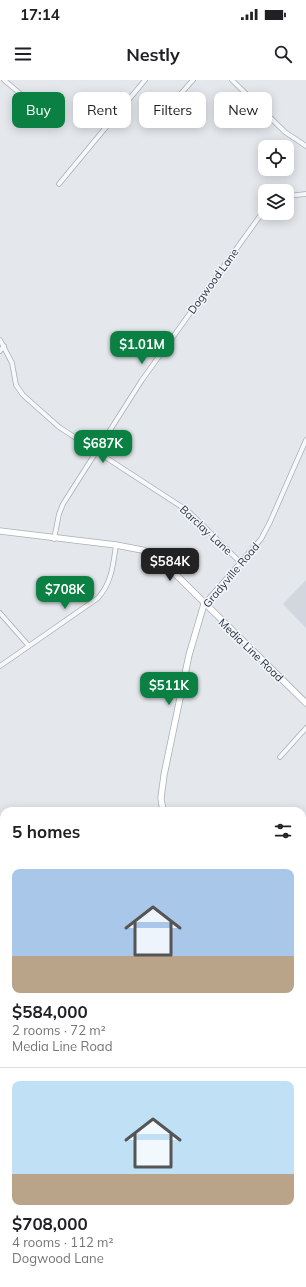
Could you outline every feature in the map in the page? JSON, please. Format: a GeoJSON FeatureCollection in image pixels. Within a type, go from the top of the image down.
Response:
{"type":"FeatureCollection","features":[{"type":"Feature","properties":{"kind":"main road","name":"Media Line Road"},"geometry":{"type":"LineString","coordinates":[[0,532],[116,545],[152,553],[160,559],[306,703]]}},
{"type":"Feature","properties":{"kind":"main road","name":"Gradyville Road"},"geometry":{"type":"LineString","coordinates":[[162,807],[161,798],[164,775],[189,655],[204,604]]}},
{"type":"Feature","properties":{"kind":"street"},"geometry":{"type":"LineString","coordinates":[[4,80],[18,92]]}},
{"type":"Feature","properties":{"kind":"street"},"geometry":{"type":"LineString","coordinates":[[59,184],[145,80]]}},
{"type":"Feature","properties":{"kind":"street"},"geometry":{"type":"LineString","coordinates":[[182,92],[193,80]]}},
{"type":"Feature","properties":{"kind":"street"},"geometry":{"type":"LineString","coordinates":[[232,80],[284,132],[306,146]]}},
{"type":"Feature","properties":{"kind":"street"},"geometry":{"type":"LineString","coordinates":[[294,195],[306,194]]}},
{"type":"Feature","properties":{"kind":"street","name":"Dogwood Lane"},"geometry":{"type":"LineString","coordinates":[[54,539],[59,514],[63,504],[96,451],[142,380],[258,218]]}},
{"type":"Feature","properties":{"kind":"street","name":"Barclay Lane"},"geometry":{"type":"LineString","coordinates":[[0,340],[12,363],[19,391],[59,426],[188,511],[241,563]]}},
{"type":"Feature","properties":{"kind":"street"},"geometry":{"type":"LineString","coordinates":[[0,351],[4,346]]}},
{"type":"Feature","properties":{"kind":"street","name":"Gradyville Road"},"geometry":{"type":"LineString","coordinates":[[204,604],[261,539],[306,440]]}},
{"type":"Feature","properties":{"kind":"street"},"geometry":{"type":"LineString","coordinates":[[0,666],[28,645],[98,598],[106,589],[111,579],[116,545]]}},
{"type":"Feature","properties":{"kind":"street"},"geometry":{"type":"LineString","coordinates":[[0,613],[28,645]]}},
{"type":"Feature","properties":{"kind":"street"},"geometry":{"type":"LineString","coordinates":[[280,757],[306,728]]}},
{"type":"Feature","properties":{"kind":"shaded area"},"geometry":{"type":"Polygon","coordinates":[[[306,580],[306,628],[283,604],[306,580]]]}}]}
